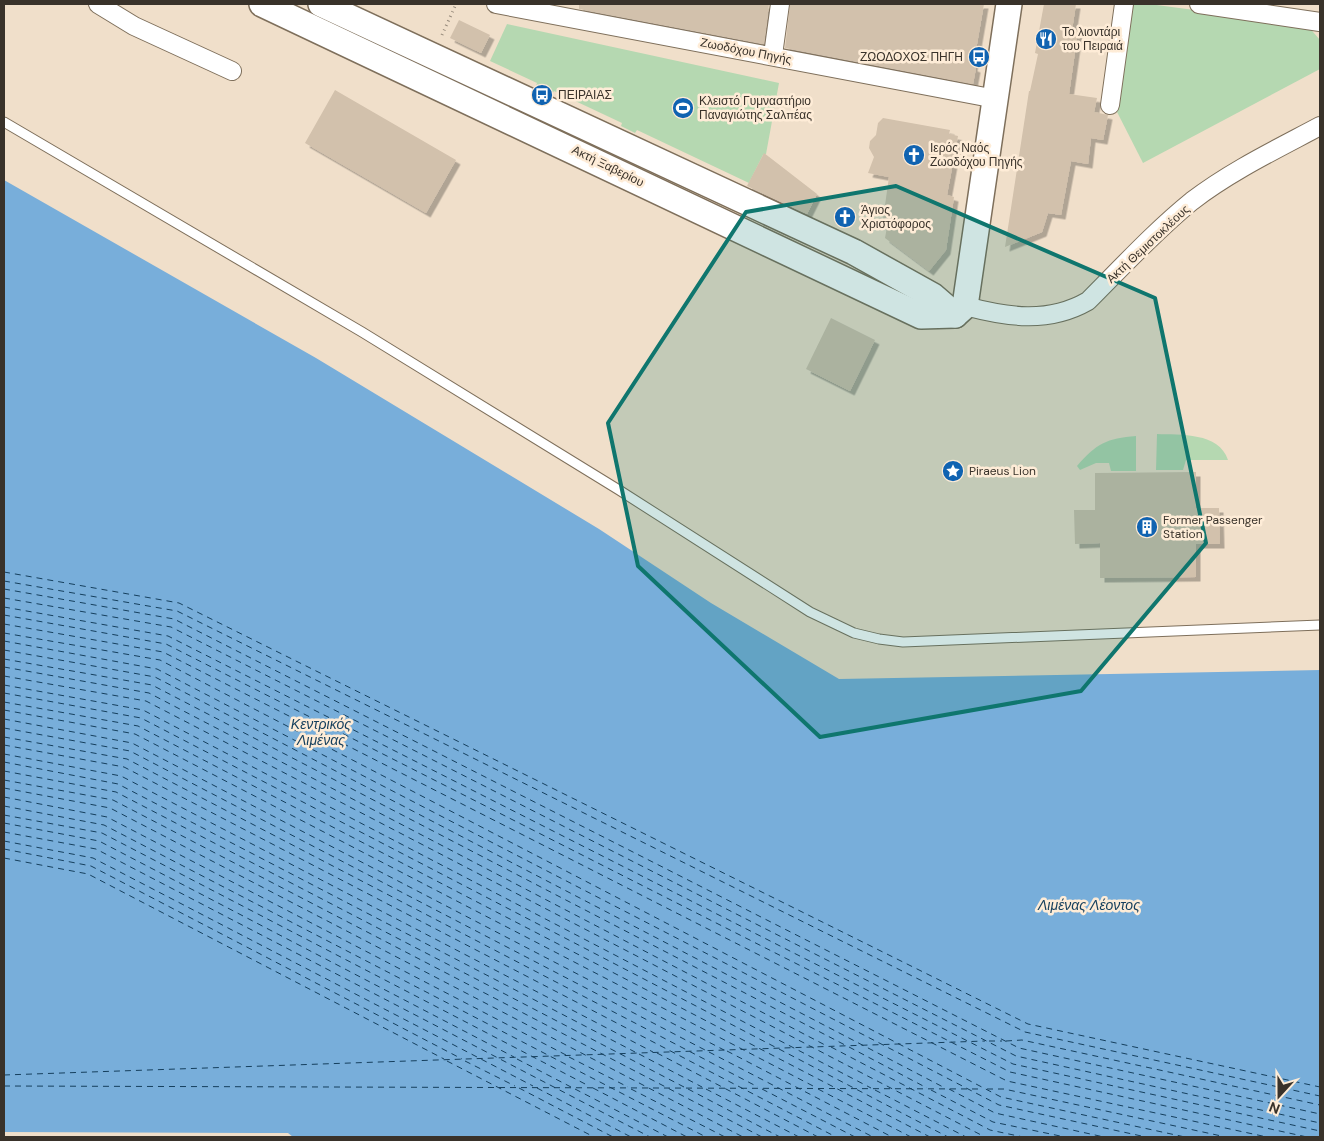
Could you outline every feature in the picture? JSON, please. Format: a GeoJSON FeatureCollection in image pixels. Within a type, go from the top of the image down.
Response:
{"type":"FeatureCollection","features":[{"type":"Feature","properties":{"kind":"main road","name":"Ακτή Ξαβερίου"},"geometry":{"type":"LineString","coordinates":[[262,4],[316,11],[432,56],[854,252],[960,311]]}},
{"type":"Feature","properties":{"kind":"main road"},"geometry":{"type":"LineString","coordinates":[[960,311],[996,99],[1009,4]]}},
{"type":"Feature","properties":{"kind":"main road","name":"Ακτή Ξαβερίου"},"geometry":{"type":"LineString","coordinates":[[316,11],[627,175],[892,304],[921,316],[960,311]]}},
{"type":"Feature","properties":{"kind":"street"},"geometry":{"type":"LineString","coordinates":[[98,4],[134,26],[232,71]]}},
{"type":"Feature","properties":{"kind":"street","name":"Ζωοδόχου Πηγής"},"geometry":{"type":"LineString","coordinates":[[496,4],[561,10],[772,56],[996,99]]}},
{"type":"Feature","properties":{"kind":"street"},"geometry":{"type":"LineString","coordinates":[[772,56],[780,4]]}},
{"type":"Feature","properties":{"kind":"street"},"geometry":{"type":"LineString","coordinates":[[1110,105],[1124,4]]}},
{"type":"Feature","properties":{"kind":"street"},"geometry":{"type":"LineString","coordinates":[[1199,4],[1265,9],[1320,22]]}},
{"type":"Feature","properties":{"kind":"street","name":"Ακτή Θεμιστοκλέους"},"geometry":{"type":"LineString","coordinates":[[960,311],[1013,316],[1052,315],[1076,308],[1088,301],[1151,238],[1194,200],[1226,178],[1320,126]]}},
{"type":"Feature","properties":{"kind":"lane"},"geometry":{"type":"LineString","coordinates":[[4,122],[362,332],[619,490],[786,598],[854,633],[902,642],[1320,625]]}},
{"type":"Feature","properties":{"kind":"path"},"geometry":{"type":"LineString","coordinates":[[432,56],[456,4]]}},
{"type":"Feature","properties":{"kind":"highlighted area"},"geometry":{"type":"Polygon","coordinates":[[[896,186],[1155,298],[1206,543],[1081,691],[820,737],[638,566],[608,423],[746,212],[896,186]]]}},
{"type":"Feature","properties":{"kind":"green space"},"geometry":{"type":"Polygon","coordinates":[[[1131,4],[1149,4],[1307,25],[1320,40],[1320,69],[1143,163],[1116,110],[1131,4]]]}},
{"type":"Feature","properties":{"kind":"green space","name":"Κλειστό Γυμναστήριο Παναγιώτης Σαλπέας"},"geometry":{"type":"Polygon","coordinates":[[[507,24],[779,83],[766,154],[763,155],[749,183],[637,130],[635,133],[621,126],[622,123],[554,91],[552,94],[536,86],[537,83],[490,61],[507,24]]]}},
{"type":"Feature","properties":{"kind":"green space"},"geometry":{"type":"Polygon","coordinates":[[[1157,434],[1187,435],[1208,440],[1216,444],[1223,451],[1228,460],[1186,460],[1183,470],[1156,470],[1157,434]]]}},
{"type":"Feature","properties":{"kind":"green space"},"geometry":{"type":"Polygon","coordinates":[[[1136,436],[1136,471],[1111,471],[1109,463],[1096,463],[1080,470],[1077,466],[1090,452],[1103,443],[1117,438],[1136,436]]]}},
{"type":"Feature","properties":{"kind":"water"},"geometry":{"type":"Polygon","coordinates":[[[4,180],[316,358],[599,529],[711,603],[839,679],[1320,670],[1320,1137],[293,1137],[288,1133],[4,1132],[4,180]]]}},
{"type":"Feature","properties":{"kind":"building"},"geometry":{"type":"Polygon","coordinates":[[[579,4],[769,4],[764,44],[579,9],[579,4]]]}},
{"type":"Feature","properties":{"kind":"building"},"geometry":{"type":"Polygon","coordinates":[[[790,4],[984,4],[973,67],[976,68],[973,84],[785,48],[790,4]]]}},
{"type":"Feature","properties":{"kind":"building"},"geometry":{"type":"Polygon","coordinates":[[[1044,4],[1076,4],[1072,30],[1078,31],[1069,94],[1097,98],[1094,112],[1108,115],[1103,140],[1091,138],[1088,164],[1071,161],[1061,215],[1048,213],[1042,232],[1005,247],[1029,91],[1038,54],[1035,53],[1044,4]]]}},
{"type":"Feature","properties":{"kind":"building"},"geometry":{"type":"Polygon","coordinates":[[[459,20],[490,35],[481,53],[450,38],[459,20]]]}},
{"type":"Feature","properties":{"kind":"building"},"geometry":{"type":"Polygon","coordinates":[[[335,90],[456,160],[426,213],[305,143],[335,90]]]}},
{"type":"Feature","properties":{"kind":"building"},"geometry":{"type":"Polygon","coordinates":[[[883,118],[950,130],[949,134],[958,136],[947,195],[954,197],[946,250],[929,271],[885,238],[887,227],[882,226],[889,177],[868,173],[874,157],[869,148],[870,141],[876,135],[878,123],[883,118]]]}},
{"type":"Feature","properties":{"kind":"building"},"geometry":{"type":"Polygon","coordinates":[[[764,153],[817,194],[807,214],[747,186],[764,153]]]}},
{"type":"Feature","properties":{"kind":"building"},"geometry":{"type":"Polygon","coordinates":[[[831,318],[875,340],[850,391],[806,369],[831,318]]]}},
{"type":"Feature","properties":{"kind":"building","name":"Former Passenger Station"},"geometry":{"type":"Polygon","coordinates":[[[1196,472],[1196,508],[1219,508],[1220,544],[1196,544],[1196,577],[1100,578],[1100,543],[1075,544],[1074,510],[1095,510],[1095,473],[1196,472]]]}},
{"type":"Feature","properties":{"kind":"ferry route"},"geometry":{"type":"LineString","coordinates":[[4,572],[179,603],[1028,1024],[1320,1087]]}},
{"type":"Feature","properties":{"kind":"ferry route"},"geometry":{"type":"LineString","coordinates":[[4,581],[177,611],[1025,1032],[1320,1096]]}},
{"type":"Feature","properties":{"kind":"ferry route"},"geometry":{"type":"LineString","coordinates":[[4,589],[174,619],[1019,1048],[1320,1114]]}},
{"type":"Feature","properties":{"kind":"ferry route"},"geometry":{"type":"LineString","coordinates":[[4,598],[171,627],[1016,1056],[1320,1123]]}},
{"type":"Feature","properties":{"kind":"ferry route"},"geometry":{"type":"LineString","coordinates":[[4,607],[168,636],[1013,1064],[1320,1131]]}},
{"type":"Feature","properties":{"kind":"ferry route"},"geometry":{"type":"LineString","coordinates":[[4,615],[166,644],[1010,1072],[1307,1137]]}},
{"type":"Feature","properties":{"kind":"ferry route"},"geometry":{"type":"LineString","coordinates":[[4,624],[163,652],[1007,1081],[1267,1137]]}},
{"type":"Feature","properties":{"kind":"ferry route"},"geometry":{"type":"LineString","coordinates":[[4,633],[160,660],[1001,1097],[1185,1137]]}},
{"type":"Feature","properties":{"kind":"ferry route"},"geometry":{"type":"LineString","coordinates":[[4,641],[157,669],[999,1105],[1146,1137]]}},
{"type":"Feature","properties":{"kind":"ferry route"},"geometry":{"type":"LineString","coordinates":[[4,650],[155,677],[945,1088]]}},
{"type":"Feature","properties":{"kind":"ferry route"},"geometry":{"type":"LineString","coordinates":[[4,659],[152,685],[845,1045]]}},
{"type":"Feature","properties":{"kind":"ferry route"},"geometry":{"type":"LineString","coordinates":[[4,667],[149,693],[827,1046]]}},
{"type":"Feature","properties":{"kind":"ferry route"},"geometry":{"type":"LineString","coordinates":[[4,676],[146,701],[985,1137]]}},
{"type":"Feature","properties":{"kind":"ferry route"},"geometry":{"type":"LineString","coordinates":[[4,685],[143,710],[871,1088]]}},
{"type":"Feature","properties":{"kind":"ferry route"},"geometry":{"type":"LineString","coordinates":[[4,693],[141,718],[775,1047]]}},
{"type":"Feature","properties":{"kind":"ferry route"},"geometry":{"type":"LineString","coordinates":[[4,702],[138,726],[930,1137]]}},
{"type":"Feature","properties":{"kind":"ferry route"},"geometry":{"type":"LineString","coordinates":[[4,710],[135,734],[815,1087]]}},
{"type":"Feature","properties":{"kind":"ferry route"},"geometry":{"type":"LineString","coordinates":[[4,719],[132,743],[724,1050]]}},
{"type":"Feature","properties":{"kind":"ferry route"},"geometry":{"type":"LineString","coordinates":[[4,728],[130,751],[705,1050]]}},
{"type":"Feature","properties":{"kind":"ferry route"},"geometry":{"type":"LineString","coordinates":[[4,737],[127,759],[758,1087]]}},
{"type":"Feature","properties":{"kind":"ferry route"},"geometry":{"type":"LineString","coordinates":[[4,745],[124,767],[836,1137]]}},
{"type":"Feature","properties":{"kind":"ferry route"},"geometry":{"type":"LineString","coordinates":[[4,754],[121,776],[653,1052]]}},
{"type":"Feature","properties":{"kind":"ferry route"},"geometry":{"type":"LineString","coordinates":[[4,762],[118,784],[635,1052]]}},
{"type":"Feature","properties":{"kind":"ferry route"},"geometry":{"type":"LineString","coordinates":[[4,771],[116,792],[684,1087]]}},
{"type":"Feature","properties":{"kind":"ferry route"},"geometry":{"type":"LineString","coordinates":[[4,780],[113,800],[762,1137]]}},
{"type":"Feature","properties":{"kind":"ferry route"},"geometry":{"type":"LineString","coordinates":[[4,788],[110,808],[743,1137]]}},
{"type":"Feature","properties":{"kind":"ferry route"},"geometry":{"type":"LineString","coordinates":[[4,797],[107,817],[566,1055]]}},
{"type":"Feature","properties":{"kind":"ferry route"},"geometry":{"type":"LineString","coordinates":[[4,806],[104,825],[706,1137]]}},
{"type":"Feature","properties":{"kind":"ferry route"},"geometry":{"type":"LineString","coordinates":[[4,815],[102,833],[589,1086]]}},
{"type":"Feature","properties":{"kind":"ferry route"},"geometry":{"type":"LineString","coordinates":[[4,823],[99,841],[514,1057]]}},
{"type":"Feature","properties":{"kind":"ferry route"},"geometry":{"type":"LineString","coordinates":[[4,832],[96,849],[650,1137]]}},
{"type":"Feature","properties":{"kind":"ferry route"},"geometry":{"type":"LineString","coordinates":[[4,841],[93,858],[533,1086]]}},
{"type":"Feature","properties":{"kind":"ferry route"},"geometry":{"type":"LineString","coordinates":[[4,849],[91,866],[462,1059]]}},
{"type":"Feature","properties":{"kind":"ferry route"},"geometry":{"type":"LineString","coordinates":[[4,858],[88,874],[444,1059]]}},
{"type":"Feature","properties":{"kind":"ferry route"},"geometry":{"type":"LineString","coordinates":[[1006,1041],[1022,1040],[1320,1105]]}},
{"type":"Feature","properties":{"kind":"ferry route"},"geometry":{"type":"LineString","coordinates":[[4,1075],[985,1041]]}},
{"type":"Feature","properties":{"kind":"ferry route"},"geometry":{"type":"LineString","coordinates":[[989,1041],[1002,1041]]}},
{"type":"Feature","properties":{"kind":"ferry route"},"geometry":{"type":"LineString","coordinates":[[831,1047],[990,1130],[1023,1137]]}},
{"type":"Feature","properties":{"kind":"ferry route"},"geometry":{"type":"LineString","coordinates":[[849,1047],[927,1088]]}},
{"type":"Feature","properties":{"kind":"ferry route"},"geometry":{"type":"LineString","coordinates":[[779,1049],[948,1137]]}},
{"type":"Feature","properties":{"kind":"ferry route"},"geometry":{"type":"LineString","coordinates":[[727,1051],[892,1137]]}},
{"type":"Feature","properties":{"kind":"ferry route"},"geometry":{"type":"LineString","coordinates":[[709,1052],[873,1137]]}},
{"type":"Feature","properties":{"kind":"ferry route"},"geometry":{"type":"LineString","coordinates":[[657,1053],[818,1137]]}},
{"type":"Feature","properties":{"kind":"ferry route"},"geometry":{"type":"LineString","coordinates":[[639,1054],[702,1087]]}},
{"type":"Feature","properties":{"kind":"ferry route"},"geometry":{"type":"LineString","coordinates":[[569,1057],[628,1087]]}},
{"type":"Feature","properties":{"kind":"ferry route"},"geometry":{"type":"LineString","coordinates":[[517,1059],[571,1087]]}},
{"type":"Feature","properties":{"kind":"ferry route"},"geometry":{"type":"LineString","coordinates":[[447,1061],[594,1137]]}},
{"type":"Feature","properties":{"kind":"ferry route"},"geometry":{"type":"LineString","coordinates":[[465,1061],[515,1086]]}},
{"type":"Feature","properties":{"kind":"ferry route"},"geometry":{"type":"LineString","coordinates":[[4,1086],[983,1089]]}},
{"type":"Feature","properties":{"kind":"ferry route"},"geometry":{"type":"LineString","coordinates":[[519,1088],[613,1137]]}},
{"type":"Feature","properties":{"kind":"ferry route"},"geometry":{"type":"LineString","coordinates":[[537,1088],[631,1137]]}},
{"type":"Feature","properties":{"kind":"ferry route"},"geometry":{"type":"LineString","coordinates":[[593,1088],[687,1137]]}},
{"type":"Feature","properties":{"kind":"ferry route"},"geometry":{"type":"LineString","coordinates":[[575,1089],[668,1137]]}},
{"type":"Feature","properties":{"kind":"ferry route"},"geometry":{"type":"LineString","coordinates":[[631,1089],[725,1137]]}},
{"type":"Feature","properties":{"kind":"ferry route"},"geometry":{"type":"LineString","coordinates":[[688,1089],[780,1137]]}},
{"type":"Feature","properties":{"kind":"ferry route"},"geometry":{"type":"LineString","coordinates":[[706,1089],[799,1137]]}},
{"type":"Feature","properties":{"kind":"ferry route"},"geometry":{"type":"LineString","coordinates":[[762,1089],[855,1137]]}},
{"type":"Feature","properties":{"kind":"ferry route"},"geometry":{"type":"LineString","coordinates":[[818,1089],[911,1137]]}},
{"type":"Feature","properties":{"kind":"ferry route"},"geometry":{"type":"LineString","coordinates":[[949,1089],[995,1113],[1104,1137]]}},
{"type":"Feature","properties":{"kind":"ferry route"},"geometry":{"type":"LineString","coordinates":[[987,1089],[1004,1089],[1226,1137]]}},
{"type":"Feature","properties":{"kind":"ferry route"},"geometry":{"type":"LineString","coordinates":[[875,1090],[966,1137]]}},
{"type":"Feature","properties":{"kind":"ferry route"},"geometry":{"type":"LineString","coordinates":[[931,1090],[993,1122],[1065,1137]]}},
{"type":"Feature","properties":{"kind":"place","name":"Το λιοντάρι του Πειραιά"},"geometry":{"type":"Point","coordinates":[1046,39]}},
{"type":"Feature","properties":{"kind":"place","name":"ΖΩΟΔΟΧΟΣ ΠΗΓΗ"},"geometry":{"type":"Point","coordinates":[979,57]}},
{"type":"Feature","properties":{"kind":"place","name":"ΠΕΙΡΑΙΑΣ"},"geometry":{"type":"Point","coordinates":[542,95]}},
{"type":"Feature","properties":{"kind":"place","name":"Κλειστό Γυμναστήριο Παναγιώτης Σαλπέας"},"geometry":{"type":"Point","coordinates":[683,108]}},
{"type":"Feature","properties":{"kind":"place","name":"Ιερός Ναός Ζωοδόχου Πηγής"},"geometry":{"type":"Point","coordinates":[914,155]}},
{"type":"Feature","properties":{"kind":"place","name":"Άγιος Χριστόφορος"},"geometry":{"type":"Point","coordinates":[845,217]}},
{"type":"Feature","properties":{"kind":"place","name":"Piraeus Lion"},"geometry":{"type":"Point","coordinates":[953,471]}},
{"type":"Feature","properties":{"kind":"place","name":"Former Passenger Station"},"geometry":{"type":"Point","coordinates":[1147,527]}},
{"type":"Feature","properties":{"kind":"water label","name":"Κεντρικός Λιμένας"},"geometry":{"type":"Point","coordinates":[321,732]}},
{"type":"Feature","properties":{"kind":"water label","name":"Λιμένας Λέοντος"},"geometry":{"type":"Point","coordinates":[1089,905]}}]}
